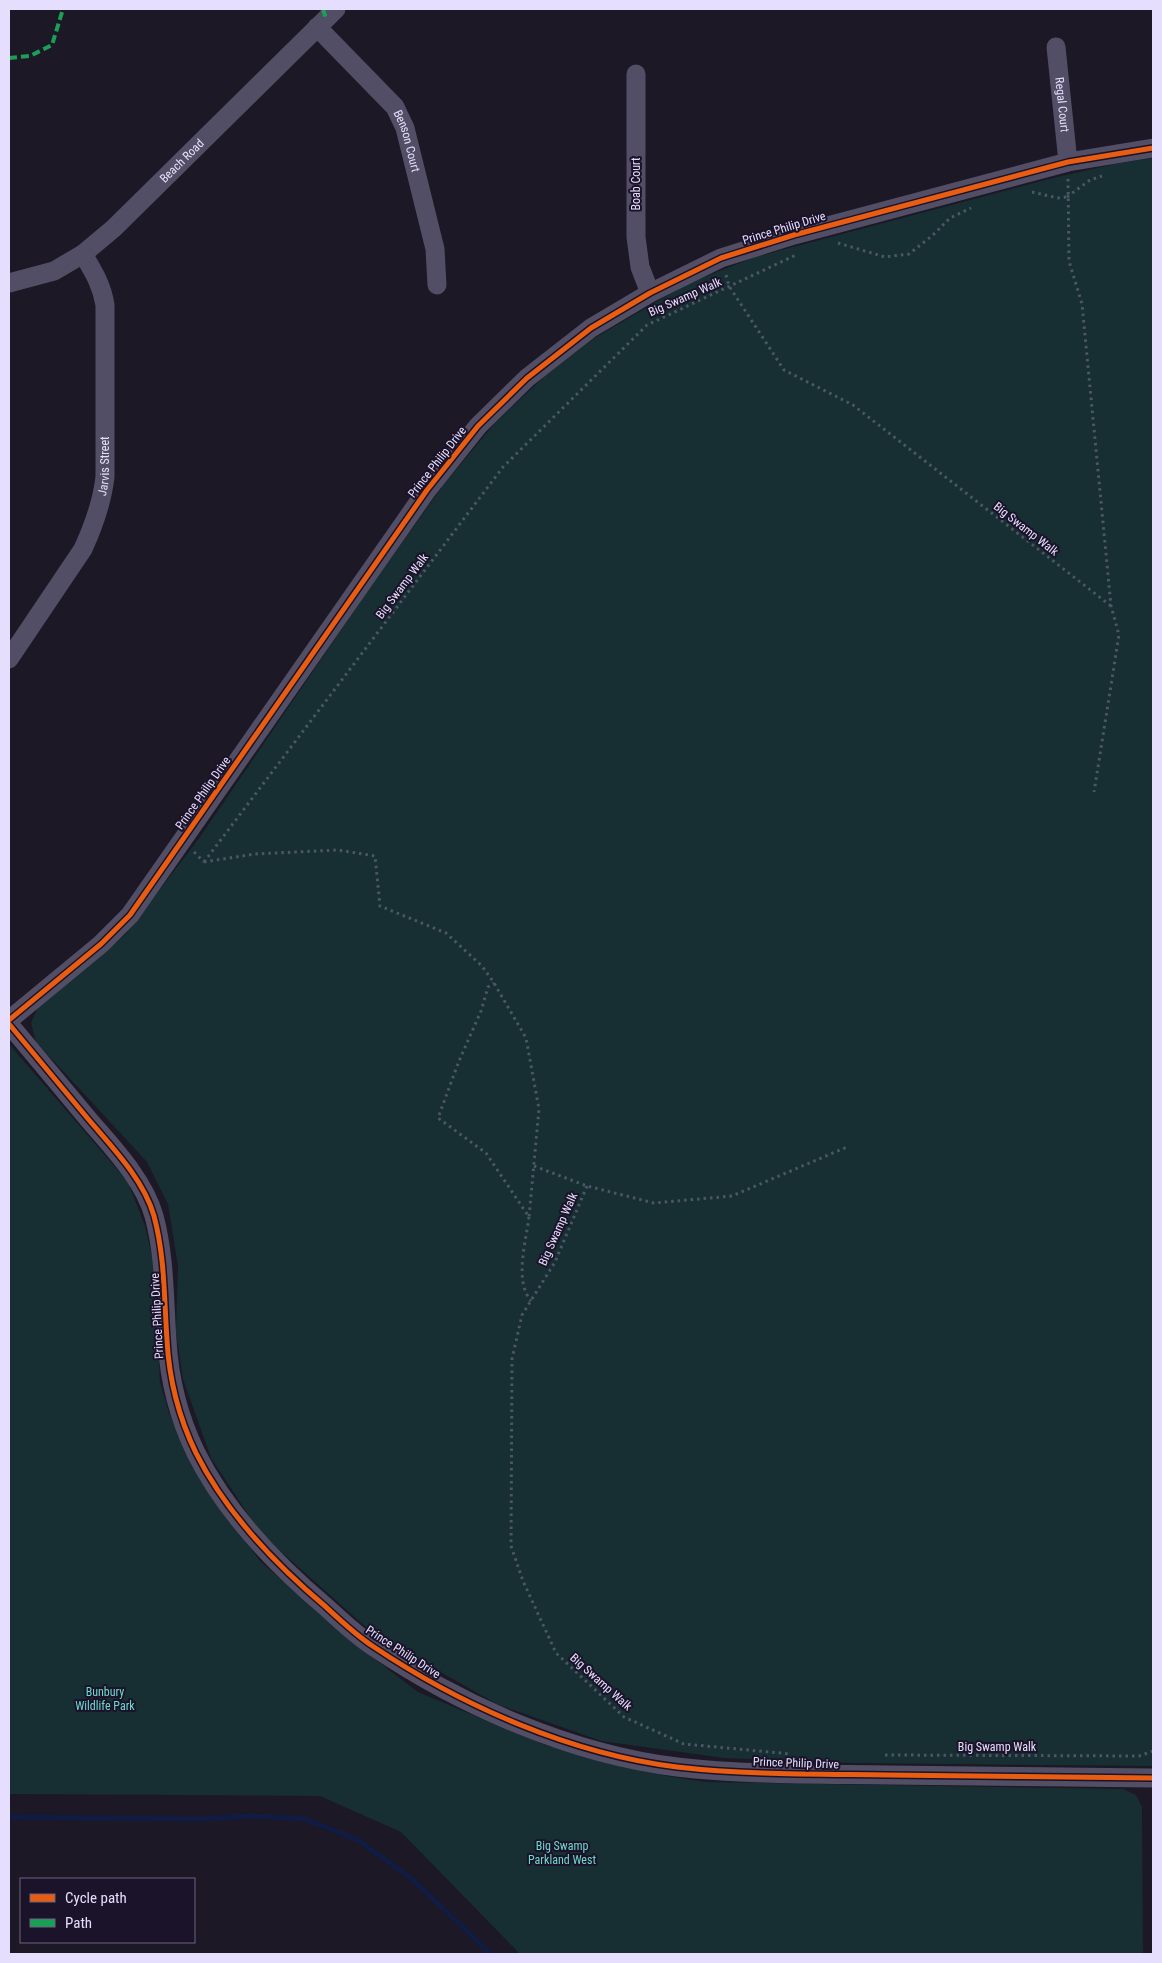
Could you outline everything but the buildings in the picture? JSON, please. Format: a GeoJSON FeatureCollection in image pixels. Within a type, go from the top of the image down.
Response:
{"type":"FeatureCollection","features":[{"type":"Feature","properties":{"kind":"street","name":"Beach Road"},"geometry":{"type":"LineString","coordinates":[[9,283],[54,271],[83,254],[114,228],[336,9]]}},
{"type":"Feature","properties":{"kind":"street","name":"Benson Court"},"geometry":{"type":"LineString","coordinates":[[317,27],[395,107],[405,128],[435,249],[437,285]]}},
{"type":"Feature","properties":{"kind":"street","name":"Regal Court"},"geometry":{"type":"LineString","coordinates":[[1056,48],[1068,162]]}},
{"type":"Feature","properties":{"kind":"street","name":"Boab Court"},"geometry":{"type":"LineString","coordinates":[[636,74],[636,237],[640,267],[650,293]]}},
{"type":"Feature","properties":{"kind":"street","name":"Prince Philip Drive"},"geometry":{"type":"LineString","coordinates":[[1153,148],[1068,162],[785,238],[721,258],[650,293],[591,328],[527,378],[478,426],[427,490],[130,915],[101,944],[9,1022],[132,1171],[154,1212],[164,1266],[167,1342],[171,1381],[183,1420],[196,1452],[242,1524],[276,1562],[370,1645],[431,1683],[498,1716],[562,1740],[613,1754],[673,1766],[721,1771],[1153,1778]]}},
{"type":"Feature","properties":{"kind":"street","name":"Jarvis Street"},"geometry":{"type":"LineString","coordinates":[[9,658],[83,549],[103,496],[105,477],[104,305],[103,293],[97,277],[83,254]]}},
{"type":"Feature","properties":{"kind":"path"},"geometry":{"type":"LineString","coordinates":[[1026,193],[1035,191],[1058,198],[1067,197],[1090,180],[1106,175]]}},
{"type":"Feature","properties":{"kind":"path"},"geometry":{"type":"LineString","coordinates":[[1067,197],[1069,261],[1082,304],[1111,606],[1119,635],[1094,792]]}},
{"type":"Feature","properties":{"kind":"path"},"geometry":{"type":"LineString","coordinates":[[837,242],[885,257],[909,254],[933,235],[950,218],[976,205]]}},
{"type":"Feature","properties":{"kind":"path"},"geometry":{"type":"LineString","coordinates":[[729,286],[802,252]]}},
{"type":"Feature","properties":{"kind":"path"},"geometry":{"type":"LineString","coordinates":[[494,983],[488,987],[481,1011],[458,1062],[438,1118],[486,1153],[529,1216]]}},
{"type":"Feature","properties":{"kind":"path"},"geometry":{"type":"LineString","coordinates":[[531,1301],[525,1294],[521,1277],[534,1166]]}},
{"type":"Feature","properties":{"kind":"green space"},"geometry":{"type":"Polygon","coordinates":[[[1153,158],[1153,1766],[853,1763],[724,1758],[601,1741],[497,1704],[376,1636],[261,1534],[211,1458],[183,1379],[176,1332],[178,1266],[168,1204],[147,1162],[36,1042],[31,1023],[39,1005],[125,935],[200,837],[369,589],[444,484],[495,423],[546,375],[593,339],[687,284],[755,257],[1057,177],[1153,158]]]}},
{"type":"Feature","properties":{"kind":"green space","name":"Big Swamp Parkland West"},"geometry":{"type":"Polygon","coordinates":[[[9,1044],[128,1182],[145,1226],[154,1265],[160,1382],[169,1413],[195,1471],[260,1561],[351,1641],[418,1692],[545,1745],[667,1776],[706,1782],[1123,1789],[1136,1795],[1142,1807],[1143,1954],[520,1954],[401,1832],[320,1796],[9,1794],[9,1044]]]}},
{"type":"Feature","properties":{"kind":"waterway"},"geometry":{"type":"LineString","coordinates":[[9,1817],[198,1819],[253,1816],[305,1819],[358,1840],[412,1879],[491,1954]]}},
{"type":"Feature","properties":{"kind":"marked path"},"geometry":{"type":"LineString","coordinates":[[9,58],[30,56],[52,45],[63,9]]}},
{"type":"Feature","properties":{"kind":"marked path"},"geometry":{"type":"LineString","coordinates":[[323,9],[326,19]]}},
{"type":"Feature","properties":{"kind":"cycle path","name":"Big Swamp Walk"},"geometry":{"type":"LineString","coordinates":[[9,1020],[101,944],[130,915],[427,490],[478,426],[527,378],[591,328],[650,293],[721,258],[794,235],[1068,162],[1153,148]]}},
{"type":"Feature","properties":{"kind":"cycle path"},"geometry":{"type":"LineString","coordinates":[[9,1024],[117,1153],[135,1177],[149,1203],[158,1231],[168,1354],[173,1383],[180,1412],[190,1440],[208,1475],[237,1517],[270,1555],[343,1623],[374,1647],[444,1689],[519,1724],[558,1739],[637,1761],[703,1770],[756,1773],[1153,1778]]}},
{"type":"Feature","properties":{"kind":"park label","name":"Bunbury Wildlife Park"},"geometry":{"type":"Point","coordinates":[105,1699]}}]}
